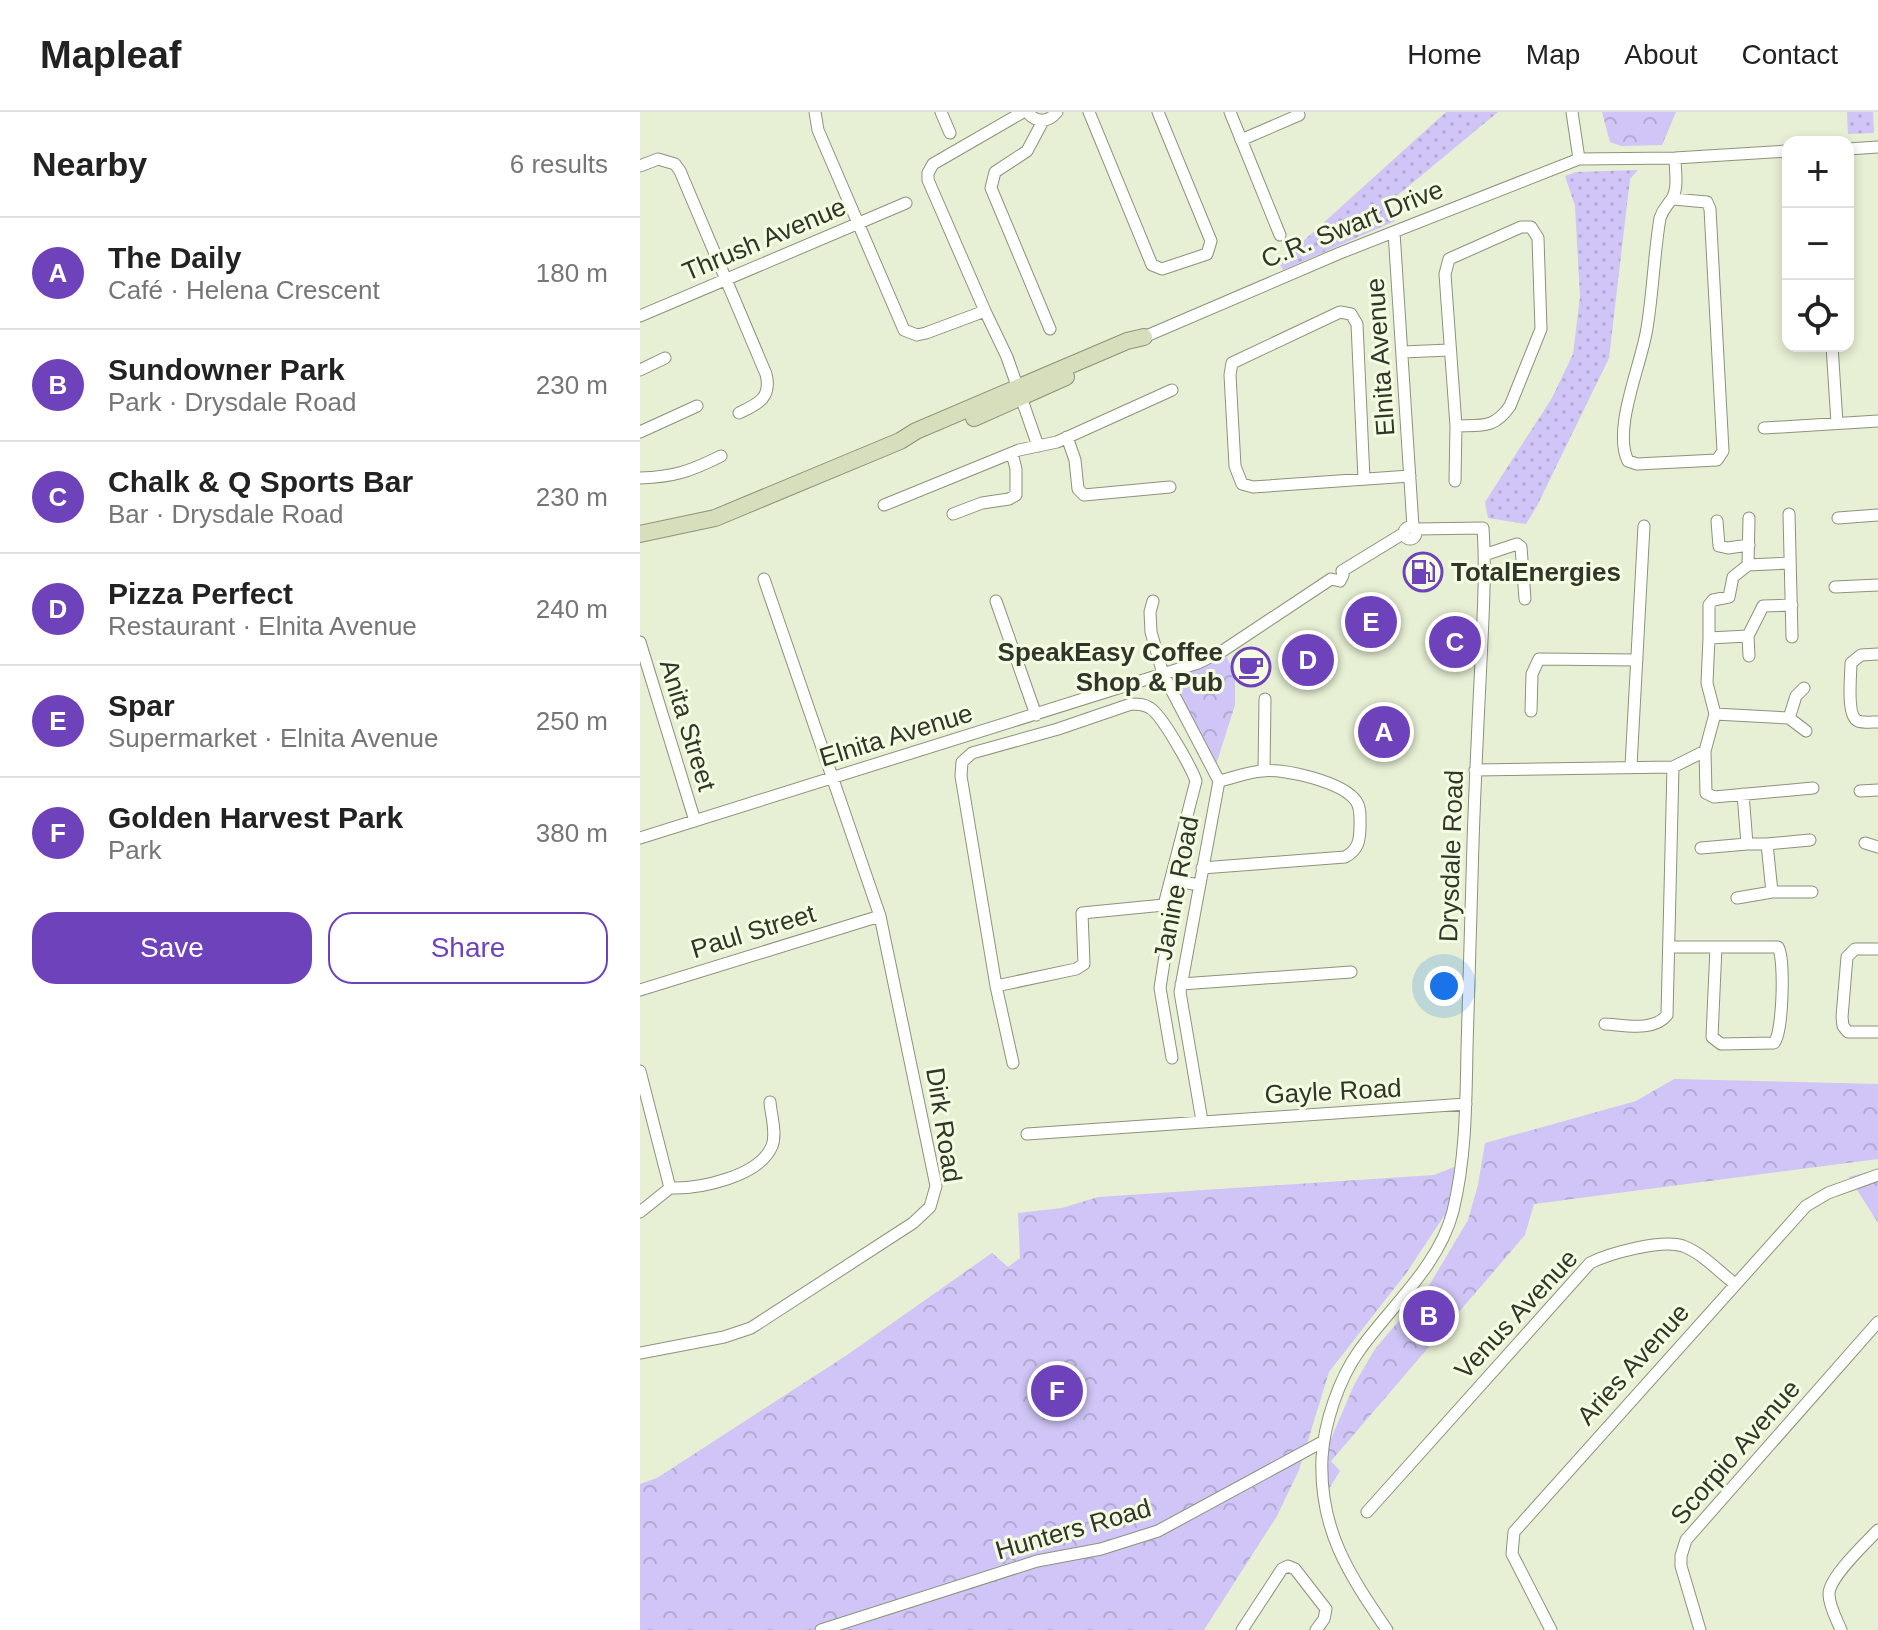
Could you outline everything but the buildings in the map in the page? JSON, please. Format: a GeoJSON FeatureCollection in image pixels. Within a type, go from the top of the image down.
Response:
{"type":"FeatureCollection","features":[{"type":"Feature","properties":{"kind":"street"},"geometry":{"type":"LineString","coordinates":[[815,112],[818,130],[904,330],[911,334],[926,333],[985,311]]}},
{"type":"Feature","properties":{"kind":"street"},"geometry":{"type":"LineString","coordinates":[[941,112],[950,133]]}},
{"type":"Feature","properties":{"kind":"street"},"geometry":{"type":"LineString","coordinates":[[1038,446],[1007,357],[928,180],[928,173],[933,164],[1025,112],[1043,121],[1057,112]]}},
{"type":"Feature","properties":{"kind":"street"},"geometry":{"type":"LineString","coordinates":[[1089,112],[1152,265],[1162,269],[1207,254],[1211,241],[1158,112]]}},
{"type":"Feature","properties":{"kind":"street"},"geometry":{"type":"LineString","coordinates":[[1230,112],[1280,235]]}},
{"type":"Feature","properties":{"kind":"street"},"geometry":{"type":"LineString","coordinates":[[1572,112],[1579,159],[1675,158],[1782,151]]}},
{"type":"Feature","properties":{"kind":"street"},"geometry":{"type":"LineString","coordinates":[[1241,140],[1299,115]]}},
{"type":"Feature","properties":{"kind":"street"},"geometry":{"type":"LineString","coordinates":[[1043,121],[1027,151],[995,172],[991,188],[1050,329]]}},
{"type":"Feature","properties":{"kind":"street"},"geometry":{"type":"LineString","coordinates":[[1854,149],[1878,147]]}},
{"type":"Feature","properties":{"kind":"street"},"geometry":{"type":"LineString","coordinates":[[1673,199],[1702,200],[1707,202],[1710,209],[1723,451],[1717,460],[1637,464],[1628,461],[1625,456],[1626,420],[1647,330],[1660,218],[1665,206],[1673,199],[1676,184],[1675,158]]}},
{"type":"Feature","properties":{"kind":"street"},"geometry":{"type":"LineString","coordinates":[[640,166],[658,159],[675,164],[726,279],[768,384],[765,398],[739,413]]}},
{"type":"Feature","properties":{"kind":"street","name":"C.R. Swart Drive"},"geometry":{"type":"LineString","coordinates":[[640,534],[715,518],[900,441],[916,431],[1019,393],[1127,341],[1144,337],[1394,232],[1579,159]]}},
{"type":"Feature","properties":{"kind":"street","name":"Thrush Avenue"},"geometry":{"type":"LineString","coordinates":[[640,316],[906,203]]}},
{"type":"Feature","properties":{"kind":"street"},"geometry":{"type":"LineString","coordinates":[[1455,481],[1456,426],[1445,274],[1449,259],[1521,227],[1531,227],[1538,238],[1541,315],[1537,342],[1504,415],[1493,424],[1456,426]]}},
{"type":"Feature","properties":{"kind":"street","name":"Elnita Avenue"},"geometry":{"type":"LineString","coordinates":[[640,838],[1198,663],[1224,650],[1331,579],[1333,570],[1342,571],[1411,530],[1394,232]]}},
{"type":"Feature","properties":{"kind":"street"},"geometry":{"type":"LineString","coordinates":[[1364,479],[1357,324],[1351,314],[1340,312],[1232,363],[1235,466],[1242,484],[1253,487],[1410,476]]}},
{"type":"Feature","properties":{"kind":"street"},"geometry":{"type":"LineString","coordinates":[[1403,352],[1449,350]]}},
{"type":"Feature","properties":{"kind":"street"},"geometry":{"type":"LineString","coordinates":[[1832,352],[1837,423]]}},
{"type":"Feature","properties":{"kind":"street"},"geometry":{"type":"LineString","coordinates":[[640,370],[665,358]]}},
{"type":"Feature","properties":{"kind":"street"},"geometry":{"type":"LineString","coordinates":[[884,505],[1012,453],[1067,437],[1172,390]]}},
{"type":"Feature","properties":{"kind":"street"},"geometry":{"type":"LineString","coordinates":[[640,432],[697,406]]}},
{"type":"Feature","properties":{"kind":"street"},"geometry":{"type":"LineString","coordinates":[[1764,428],[1878,421]]}},
{"type":"Feature","properties":{"kind":"street"},"geometry":{"type":"LineString","coordinates":[[1067,437],[1077,467],[1078,489],[1084,495],[1170,487]]}},
{"type":"Feature","properties":{"kind":"street"},"geometry":{"type":"LineString","coordinates":[[953,514],[1016,495],[1016,469],[1012,453]]}},
{"type":"Feature","properties":{"kind":"street"},"geometry":{"type":"LineString","coordinates":[[640,478],[689,472],[721,456]]}},
{"type":"Feature","properties":{"kind":"street"},"geometry":{"type":"LineString","coordinates":[[1789,514],[1792,637]]}},
{"type":"Feature","properties":{"kind":"street"},"geometry":{"type":"LineString","coordinates":[[1838,518],[1878,515]]}},
{"type":"Feature","properties":{"kind":"street"},"geometry":{"type":"LineString","coordinates":[[1748,565],[1749,518]]}},
{"type":"Feature","properties":{"kind":"street"},"geometry":{"type":"LineString","coordinates":[[1717,521],[1719,546],[1749,545]]}},
{"type":"Feature","properties":{"kind":"street"},"geometry":{"type":"LineString","coordinates":[[1631,766],[1644,526]]}},
{"type":"Feature","properties":{"kind":"street","name":"Drysdale Road"},"geometry":{"type":"LineString","coordinates":[[1387,1630],[1350,1575],[1331,1531],[1323,1485],[1324,1441],[1346,1372],[1361,1348],[1419,1278],[1452,1215],[1460,1176],[1466,1104],[1484,555],[1483,528],[1411,530]]}},
{"type":"Feature","properties":{"kind":"street"},"geometry":{"type":"LineString","coordinates":[[1484,555],[1517,544],[1521,547],[1525,599]]}},
{"type":"Feature","properties":{"kind":"street"},"geometry":{"type":"LineString","coordinates":[[1790,563],[1748,565],[1733,577],[1727,599],[1710,602],[1707,683],[1715,714],[1705,751],[1707,795],[1714,797],[1813,788]]}},
{"type":"Feature","properties":{"kind":"street","name":"Dirk Road"},"geometry":{"type":"LineString","coordinates":[[640,1353],[724,1337],[751,1328],[913,1223],[930,1207],[936,1186],[880,916],[764,579]]}},
{"type":"Feature","properties":{"kind":"street"},"geometry":{"type":"LineString","coordinates":[[1835,587],[1878,585]]}},
{"type":"Feature","properties":{"kind":"street"},"geometry":{"type":"LineString","coordinates":[[996,601],[1036,715]]}},
{"type":"Feature","properties":{"kind":"street"},"geometry":{"type":"LineString","coordinates":[[1153,601],[1151,632],[1163,674],[1219,781],[1264,770],[1310,777],[1354,798],[1359,810],[1360,839],[1353,853],[1345,857],[1202,868]]}},
{"type":"Feature","properties":{"kind":"street"},"geometry":{"type":"LineString","coordinates":[[1749,656],[1748,636],[1763,606],[1792,605]]}},
{"type":"Feature","properties":{"kind":"street"},"geometry":{"type":"LineString","coordinates":[[1709,638],[1748,636]]}},
{"type":"Feature","properties":{"kind":"street","name":"Anita Street"},"geometry":{"type":"LineString","coordinates":[[640,642],[643,666],[695,821]]}},
{"type":"Feature","properties":{"kind":"street"},"geometry":{"type":"LineString","coordinates":[[1878,654],[1861,655],[1851,663],[1851,706],[1857,721],[1878,722]]}},
{"type":"Feature","properties":{"kind":"street"},"geometry":{"type":"LineString","coordinates":[[1531,711],[1532,674],[1539,659],[1637,660]]}},
{"type":"Feature","properties":{"kind":"street"},"geometry":{"type":"LineString","coordinates":[[1789,718],[1796,696],[1804,688]]}},
{"type":"Feature","properties":{"kind":"street"},"geometry":{"type":"LineString","coordinates":[[1264,770],[1265,699]]}},
{"type":"Feature","properties":{"kind":"street"},"geometry":{"type":"LineString","coordinates":[[1013,1063],[996,986],[961,776],[962,762],[972,753],[1131,704],[1151,708],[1190,766],[1196,781],[1164,905],[1171,917],[1160,996],[1172,1058]]}},
{"type":"Feature","properties":{"kind":"street"},"geometry":{"type":"LineString","coordinates":[[1715,714],[1789,718],[1806,731]]}},
{"type":"Feature","properties":{"kind":"street"},"geometry":{"type":"LineString","coordinates":[[1475,770],[1673,767],[1705,751]]}},
{"type":"Feature","properties":{"kind":"street"},"geometry":{"type":"LineString","coordinates":[[1605,1024],[1647,1026],[1662,1022],[1669,1008],[1673,767]]}},
{"type":"Feature","properties":{"kind":"street","name":"Janine Road"},"geometry":{"type":"LineString","coordinates":[[1202,1121],[1182,1014],[1181,984],[1219,781]]}},
{"type":"Feature","properties":{"kind":"street"},"geometry":{"type":"LineString","coordinates":[[1860,791],[1878,790]]}},
{"type":"Feature","properties":{"kind":"street"},"geometry":{"type":"LineString","coordinates":[[1743,794],[1747,844]]}},
{"type":"Feature","properties":{"kind":"street"},"geometry":{"type":"LineString","coordinates":[[1701,848],[1810,840]]}},
{"type":"Feature","properties":{"kind":"street"},"geometry":{"type":"LineString","coordinates":[[1865,843],[1878,847]]}},
{"type":"Feature","properties":{"kind":"street"},"geometry":{"type":"LineString","coordinates":[[1767,844],[1772,892]]}},
{"type":"Feature","properties":{"kind":"street"},"geometry":{"type":"LineString","coordinates":[[1171,880],[1199,885]]}},
{"type":"Feature","properties":{"kind":"street"},"geometry":{"type":"LineString","coordinates":[[1737,898],[1772,892],[1812,892]]}},
{"type":"Feature","properties":{"kind":"street"},"geometry":{"type":"LineString","coordinates":[[996,986],[1080,967],[1086,957],[1082,913],[1164,905]]}},
{"type":"Feature","properties":{"kind":"street","name":"Paul Street"},"geometry":{"type":"LineString","coordinates":[[640,990],[880,916]]}},
{"type":"Feature","properties":{"kind":"street"},"geometry":{"type":"LineString","coordinates":[[1669,947],[1768,945],[1780,950],[1780,1026],[1774,1043],[1725,1044],[1717,1043],[1712,1037],[1716,947]]}},
{"type":"Feature","properties":{"kind":"street"},"geometry":{"type":"LineString","coordinates":[[1878,949],[1860,948],[1851,951],[1847,957],[1842,1017],[1846,1032],[1878,1032]]}},
{"type":"Feature","properties":{"kind":"street"},"geometry":{"type":"LineString","coordinates":[[1181,984],[1351,972]]}},
{"type":"Feature","properties":{"kind":"street"},"geometry":{"type":"LineString","coordinates":[[641,1076],[670,1188]]}},
{"type":"Feature","properties":{"kind":"street"},"geometry":{"type":"LineString","coordinates":[[640,1212],[670,1188],[689,1189],[716,1184],[765,1156],[773,1138],[770,1102]]}},
{"type":"Feature","properties":{"kind":"street","name":"Gayle Road"},"geometry":{"type":"LineString","coordinates":[[1027,1134],[1466,1104]]}},
{"type":"Feature","properties":{"kind":"street","name":"Aries Avenue"},"geometry":{"type":"LineString","coordinates":[[1551,1630],[1514,1559],[1511,1547],[1514,1532],[1806,1206],[1828,1193],[1878,1175]]}},
{"type":"Feature","properties":{"kind":"street","name":"Venus Avenue"},"geometry":{"type":"LineString","coordinates":[[1367,1512],[1590,1263],[1614,1254],[1671,1244],[1695,1252],[1734,1283]]}},
{"type":"Feature","properties":{"kind":"street","name":"Scorpio Avenue"},"geometry":{"type":"LineString","coordinates":[[1700,1630],[1681,1566],[1686,1540],[1878,1322]]}},
{"type":"Feature","properties":{"kind":"street","name":"Hunters Road"},"geometry":{"type":"LineString","coordinates":[[821,1630],[1037,1561],[1101,1549],[1158,1531],[1324,1441]]}},
{"type":"Feature","properties":{"kind":"street"},"geometry":{"type":"LineString","coordinates":[[1841,1630],[1829,1590],[1836,1577],[1878,1530]]}},
{"type":"Feature","properties":{"kind":"street"},"geometry":{"type":"LineString","coordinates":[[1242,1630],[1282,1569],[1288,1566],[1295,1569],[1326,1609],[1324,1619],[1316,1630]]}},
{"type":"Feature","properties":{"kind":"green space"},"geometry":{"type":"Polygon","coordinates":[[[1446,112],[1498,112],[1387,204],[1395,221],[1283,270],[1279,263],[1446,112]]]}},
{"type":"Feature","properties":{"kind":"green space"},"geometry":{"type":"Polygon","coordinates":[[[1602,112],[1676,112],[1662,145],[1621,146],[1610,142],[1602,112]]]}},
{"type":"Feature","properties":{"kind":"green space"},"geometry":{"type":"Polygon","coordinates":[[[1847,112],[1873,112],[1874,133],[1848,134],[1847,112]]]}},
{"type":"Feature","properties":{"kind":"green space"},"geometry":{"type":"Polygon","coordinates":[[[1638,170],[1630,179],[1609,358],[1526,524],[1488,518],[1485,502],[1552,398],[1573,354],[1580,297],[1575,206],[1565,176],[1576,172],[1638,170]]]}},
{"type":"Feature","properties":{"kind":"green space"},"geometry":{"type":"Polygon","coordinates":[[[1225,652],[1235,677],[1235,705],[1215,768],[1166,676],[1225,652]]]}},
{"type":"Feature","properties":{"kind":"green space"},"geometry":{"type":"Polygon","coordinates":[[[1674,1079],[1878,1084],[1878,1159],[1534,1204],[1525,1235],[1331,1461],[1340,1471],[1329,1489],[1325,1453],[1354,1385],[1375,1349],[1430,1284],[1468,1220],[1485,1143],[1636,1101],[1674,1079]]]}},
{"type":"Feature","properties":{"kind":"green space"},"geometry":{"type":"Polygon","coordinates":[[[1454,1167],[1448,1210],[1407,1272],[1329,1372],[1299,1470],[1277,1516],[1204,1630],[640,1630],[640,1484],[657,1478],[847,1355],[992,1253],[1008,1267],[1020,1258],[1018,1213],[1062,1208],[1098,1197],[1434,1175],[1454,1167]]]}},
{"type":"Feature","properties":{"kind":"green space"},"geometry":{"type":"Polygon","coordinates":[[[1875,1170],[1878,1174],[1878,1223],[1849,1177],[1875,1170]]]}},
{"type":"Feature","properties":{"kind":"place","name":"TotalEnergies"},"geometry":{"type":"Point","coordinates":[1423,572]}},
{"type":"Feature","properties":{"kind":"place","name":"Spar"},"geometry":{"type":"Point","coordinates":[1371,622]}},
{"type":"Feature","properties":{"kind":"place","name":"Chalk & Q Sports Bar"},"geometry":{"type":"Point","coordinates":[1455,642]}},
{"type":"Feature","properties":{"kind":"place","name":"Pizza Perfect"},"geometry":{"type":"Point","coordinates":[1308,660]}},
{"type":"Feature","properties":{"kind":"place","name":"SpeakEasy Coffee Shop & Pub"},"geometry":{"type":"Point","coordinates":[1251,667]}},
{"type":"Feature","properties":{"kind":"place","name":"The Daily"},"geometry":{"type":"Point","coordinates":[1384,732]}},
{"type":"Feature","properties":{"kind":"place","name":"Sundowner Park"},"geometry":{"type":"Point","coordinates":[1429,1316]}},
{"type":"Feature","properties":{"kind":"place","name":"Golden Harvest Park"},"geometry":{"type":"Point","coordinates":[1057,1391]}}]}
